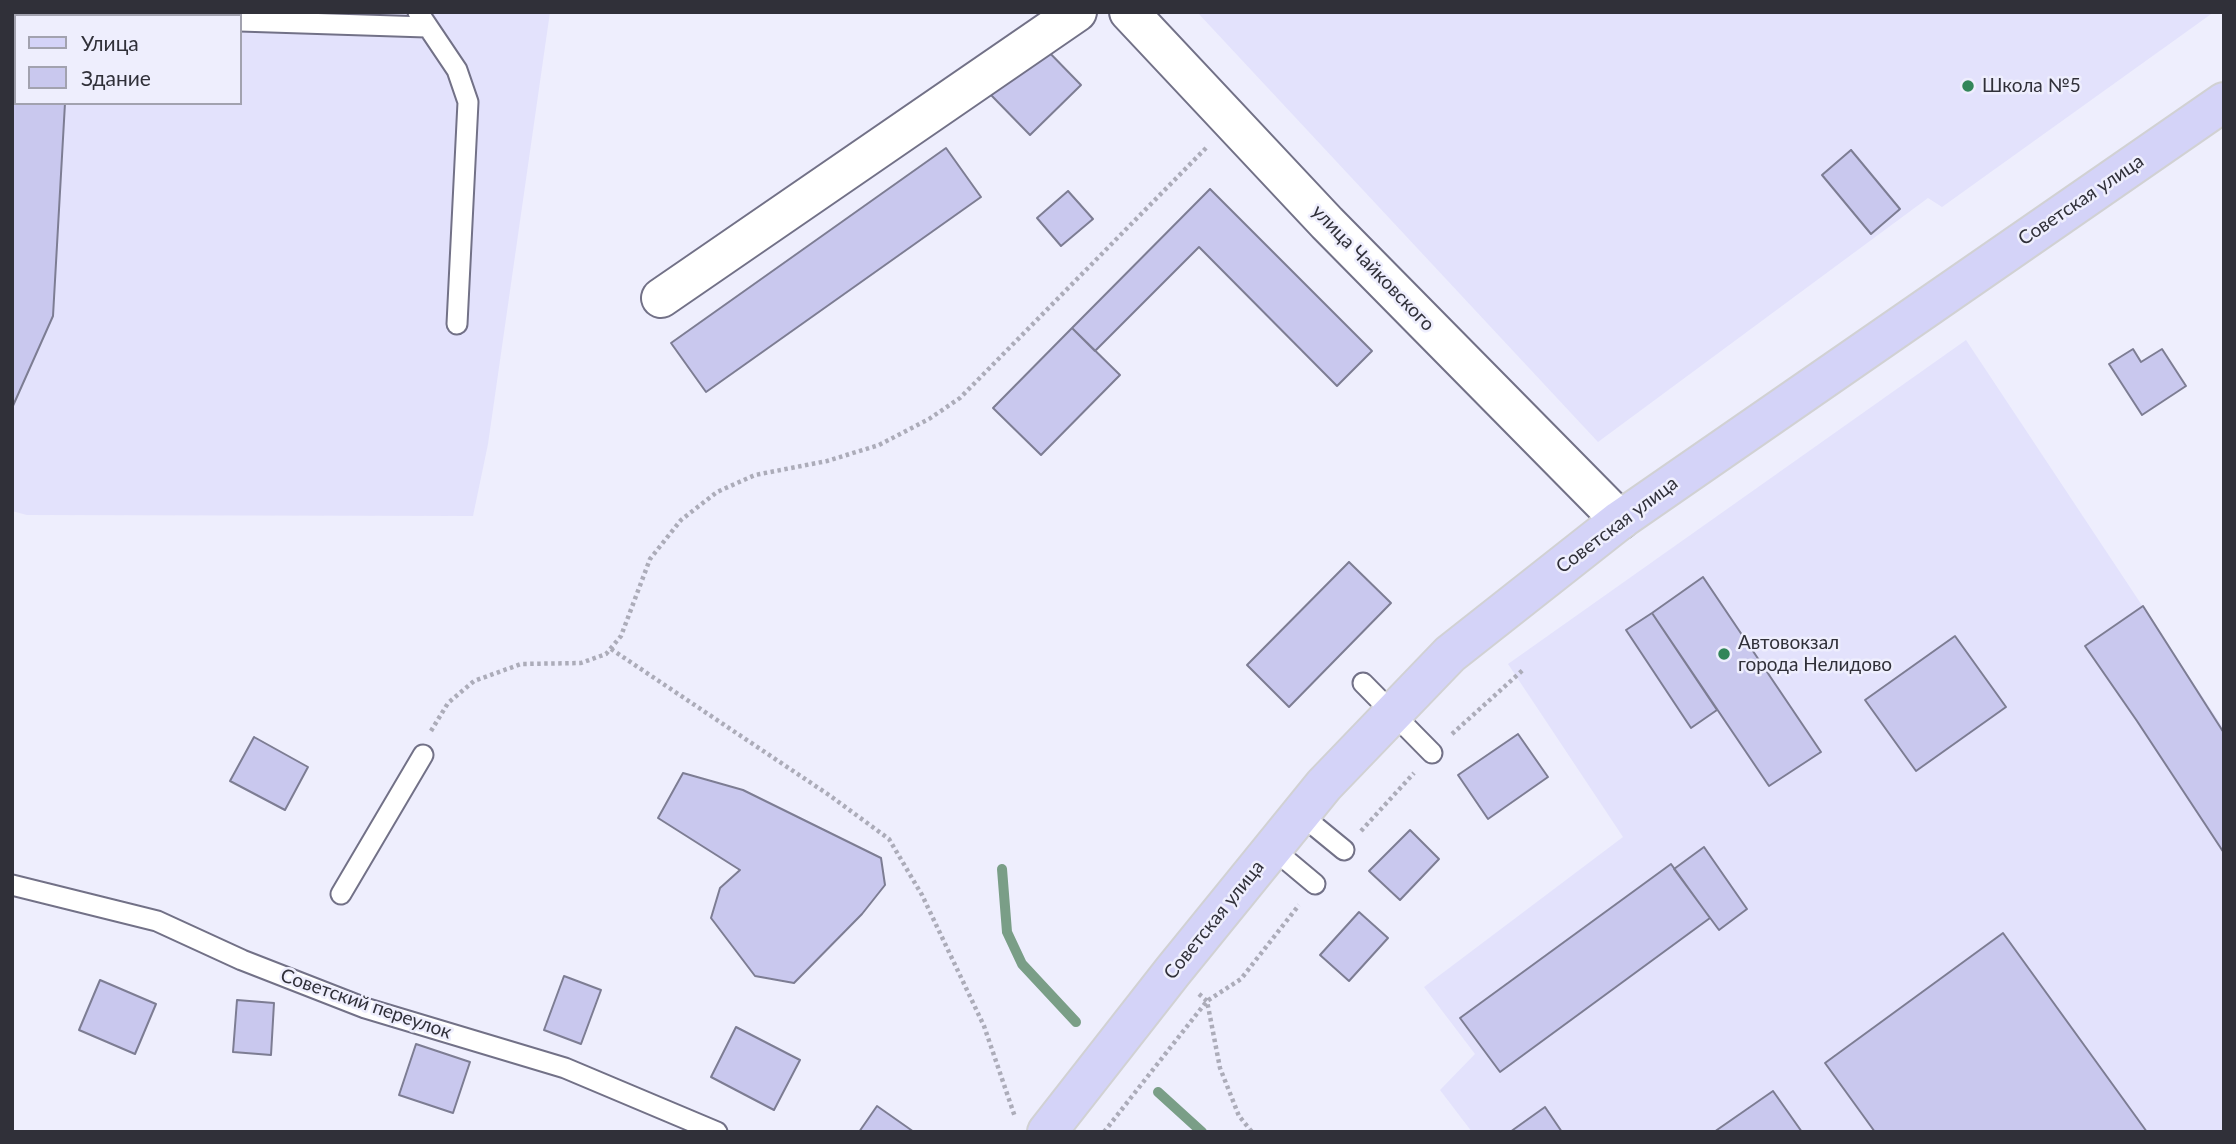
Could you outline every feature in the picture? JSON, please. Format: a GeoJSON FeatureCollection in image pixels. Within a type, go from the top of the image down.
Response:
{"type":"FeatureCollection","features":[{"type":"Feature","properties":{"kind":"main road","name":"Советская улица"},"geometry":{"type":"LineString","coordinates":[[1031,1126],[1106,1055],[1324,785],[1450,654],[1620,520],[2224,102]]}},
{"type":"Feature","properties":{"kind":"street"},"geometry":{"type":"LineString","coordinates":[[661,298],[1077,12]]}},
{"type":"Feature","properties":{"kind":"street","name":"улица Чайковского"},"geometry":{"type":"LineString","coordinates":[[1129,12],[1327,223],[1620,520]]}},
{"type":"Feature","properties":{"kind":"lane"},"geometry":{"type":"LineString","coordinates":[[242,21],[422,19],[457,70],[468,102],[457,324]]}},
{"type":"Feature","properties":{"kind":"lane"},"geometry":{"type":"LineString","coordinates":[[1363,682],[1432,753]]}},
{"type":"Feature","properties":{"kind":"lane"},"geometry":{"type":"LineString","coordinates":[[341,894],[423,755]]}},
{"type":"Feature","properties":{"kind":"lane"},"geometry":{"type":"LineString","coordinates":[[1300,814],[1344,850]]}},
{"type":"Feature","properties":{"kind":"lane"},"geometry":{"type":"LineString","coordinates":[[1272,848],[1315,884]]}},
{"type":"Feature","properties":{"kind":"lane","name":"Советский переулок"},"geometry":{"type":"LineString","coordinates":[[12,885],[157,921],[242,960],[365,1008],[565,1068],[717,1132]]}},
{"type":"Feature","properties":{"kind":"path"},"geometry":{"type":"LineString","coordinates":[[423,755],[434,724],[448,703],[474,681],[521,664],[581,663],[606,654],[621,636],[650,559],[681,520],[717,492],[755,475],[827,461],[879,445],[929,419],[960,398],[1232,122]]}},
{"type":"Feature","properties":{"kind":"path"},"geometry":{"type":"LineString","coordinates":[[611,649],[829,795],[889,839],[922,895],[1031,1126]]}},
{"type":"Feature","properties":{"kind":"path"},"geometry":{"type":"LineString","coordinates":[[1173,971],[1207,1001],[1220,1068],[1239,1116],[1252,1132]]}},
{"type":"Feature","properties":{"kind":"path"},"geometry":{"type":"LineString","coordinates":[[1104,1132],[1207,1001]]}},
{"type":"Feature","properties":{"kind":"shaded area"},"geometry":{"type":"Polygon","coordinates":[[[12,12],[550,12],[488,444],[473,516],[27,515],[12,511],[12,12]]]}},
{"type":"Feature","properties":{"kind":"shaded area"},"geometry":{"type":"Polygon","coordinates":[[[1197,12],[2214,12],[1942,207],[1928,198],[1598,442],[1197,12]]]}},
{"type":"Feature","properties":{"kind":"shaded area"},"geometry":{"type":"Polygon","coordinates":[[[1966,340],[2224,729],[2224,1132],[1472,1132],[1440,1090],[1475,1054],[1424,987],[1623,837],[1508,664],[1966,340]]]}},
{"type":"Feature","properties":{"kind":"building"},"geometry":{"type":"Polygon","coordinates":[[[12,12],[71,12],[14,14],[14,105],[65,105],[53,316],[12,408],[12,12]]]}},
{"type":"Feature","properties":{"kind":"building"},"geometry":{"type":"Polygon","coordinates":[[[1041,44],[1081,85],[1030,135],[990,94],[1041,44]]]}},
{"type":"Feature","properties":{"kind":"building"},"geometry":{"type":"Polygon","coordinates":[[[946,148],[981,197],[706,392],[671,343],[946,148]]]}},
{"type":"Feature","properties":{"kind":"building"},"geometry":{"type":"Polygon","coordinates":[[[1851,150],[1900,209],[1871,234],[1822,175],[1851,150]]]}},
{"type":"Feature","properties":{"kind":"building"},"geometry":{"type":"Polygon","coordinates":[[[1210,189],[1372,351],[1337,386],[1199,247],[1095,351],[1072,328],[1210,189]]]}},
{"type":"Feature","properties":{"kind":"building"},"geometry":{"type":"Polygon","coordinates":[[[1068,191],[1093,219],[1061,246],[1037,218],[1068,191]]]}},
{"type":"Feature","properties":{"kind":"building"},"geometry":{"type":"Polygon","coordinates":[[[1072,328],[1120,375],[1041,455],[993,408],[1072,328]]]}},
{"type":"Feature","properties":{"kind":"building"},"geometry":{"type":"Polygon","coordinates":[[[2133,349],[2141,362],[2162,349],[2186,386],[2142,415],[2109,364],[2133,349]]]}},
{"type":"Feature","properties":{"kind":"building"},"geometry":{"type":"Polygon","coordinates":[[[1349,562],[1391,603],[1289,707],[1247,665],[1349,562]]]}},
{"type":"Feature","properties":{"kind":"building"},"geometry":{"type":"Polygon","coordinates":[[[1703,577],[1821,752],[1769,786],[1652,613],[1703,577]]]}},
{"type":"Feature","properties":{"kind":"building"},"geometry":{"type":"Polygon","coordinates":[[[2143,606],[2224,733],[2224,853],[2085,646],[2143,606]]]}},
{"type":"Feature","properties":{"kind":"building"},"geometry":{"type":"Polygon","coordinates":[[[1652,613],[1717,710],[1691,728],[1626,630],[1652,613]]]}},
{"type":"Feature","properties":{"kind":"building"},"geometry":{"type":"Polygon","coordinates":[[[1955,636],[2006,707],[1916,771],[1865,700],[1955,636]]]}},
{"type":"Feature","properties":{"kind":"building"},"geometry":{"type":"Polygon","coordinates":[[[1518,734],[1548,777],[1488,819],[1458,775],[1518,734]]]}},
{"type":"Feature","properties":{"kind":"building"},"geometry":{"type":"Polygon","coordinates":[[[254,737],[308,767],[285,810],[230,781],[254,737]]]}},
{"type":"Feature","properties":{"kind":"building"},"geometry":{"type":"Polygon","coordinates":[[[683,773],[743,790],[881,858],[885,885],[862,914],[794,983],[755,976],[711,918],[720,888],[740,870],[658,818],[683,773]]]}},
{"type":"Feature","properties":{"kind":"building"},"geometry":{"type":"Polygon","coordinates":[[[1410,830],[1439,859],[1400,900],[1369,871],[1410,830]]]}},
{"type":"Feature","properties":{"kind":"building"},"geometry":{"type":"Polygon","coordinates":[[[1704,847],[1747,909],[1719,930],[1674,869],[1704,847]]]}},
{"type":"Feature","properties":{"kind":"building"},"geometry":{"type":"Polygon","coordinates":[[[1671,864],[1710,918],[1500,1072],[1460,1018],[1671,864]]]}},
{"type":"Feature","properties":{"kind":"building"},"geometry":{"type":"Polygon","coordinates":[[[1359,912],[1388,938],[1349,981],[1320,955],[1359,912]]]}},
{"type":"Feature","properties":{"kind":"building"},"geometry":{"type":"Polygon","coordinates":[[[2003,933],[2147,1132],[1875,1132],[1825,1063],[2003,933]]]}},
{"type":"Feature","properties":{"kind":"building"},"geometry":{"type":"Polygon","coordinates":[[[564,976],[601,990],[581,1044],[544,1030],[564,976]]]}},
{"type":"Feature","properties":{"kind":"building"},"geometry":{"type":"Polygon","coordinates":[[[100,980],[156,1004],[135,1054],[79,1030],[100,980]]]}},
{"type":"Feature","properties":{"kind":"building"},"geometry":{"type":"Polygon","coordinates":[[[237,1000],[274,1003],[271,1055],[233,1052],[237,1000]]]}},
{"type":"Feature","properties":{"kind":"building"},"geometry":{"type":"Polygon","coordinates":[[[736,1027],[800,1060],[774,1110],[711,1077],[736,1027]]]}},
{"type":"Feature","properties":{"kind":"building"},"geometry":{"type":"Polygon","coordinates":[[[416,1044],[470,1062],[453,1113],[399,1095],[416,1044]]]}},
{"type":"Feature","properties":{"kind":"building"},"geometry":{"type":"Polygon","coordinates":[[[1773,1091],[1802,1132],[1714,1132],[1773,1091]]]}},
{"type":"Feature","properties":{"kind":"building"},"geometry":{"type":"Polygon","coordinates":[[[877,1106],[914,1132],[859,1132],[877,1106]]]}},
{"type":"Feature","properties":{"kind":"building"},"geometry":{"type":"Polygon","coordinates":[[[1545,1107],[1562,1132],[1510,1132],[1545,1107]]]}},
{"type":"Feature","properties":{"kind":"waterway"},"geometry":{"type":"LineString","coordinates":[[1002,869],[1007,932],[1022,964],[1076,1022]]}},
{"type":"Feature","properties":{"kind":"waterway"},"geometry":{"type":"LineString","coordinates":[[1158,1092],[1202,1132]]}},
{"type":"Feature","properties":{"kind":"place","name":"Школа №5"},"geometry":{"type":"Point","coordinates":[1968,86]}},
{"type":"Feature","properties":{"kind":"place","name":"Автовокзал города Нелидово"},"geometry":{"type":"Point","coordinates":[1724,654]}}]}
